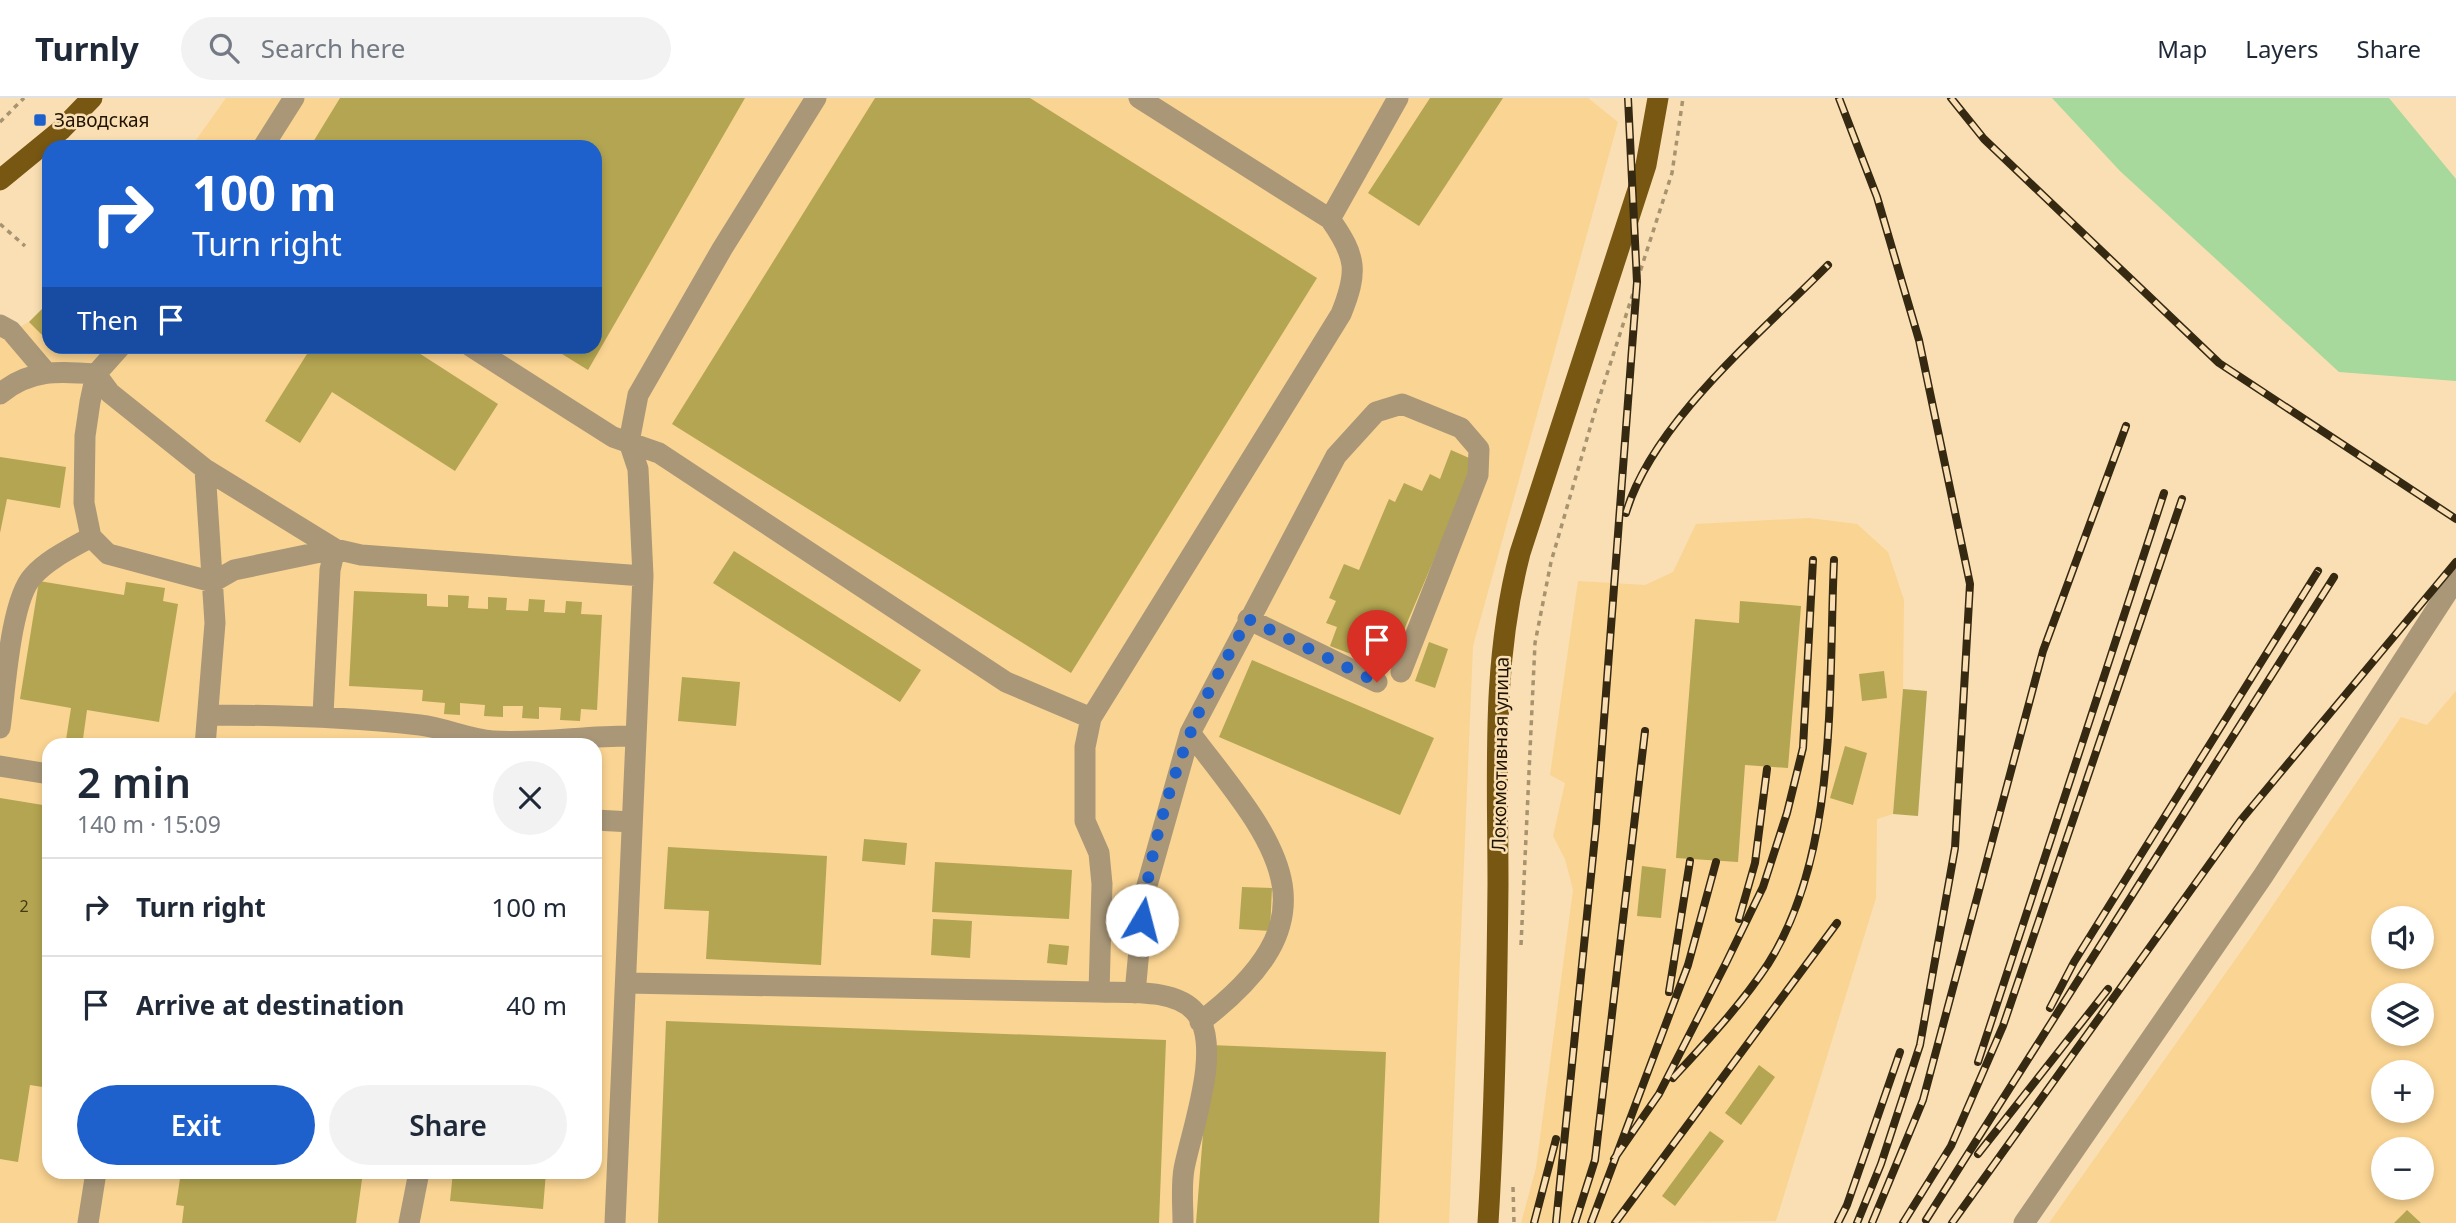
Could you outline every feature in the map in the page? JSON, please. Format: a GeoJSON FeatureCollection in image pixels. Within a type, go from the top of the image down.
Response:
{"type":"FeatureCollection","features":[{"type":"Feature","properties":{"kind":"main road"},"geometry":{"type":"LineString","coordinates":[[49,140],[92,98]]}},
{"type":"Feature","properties":{"kind":"main road","name":"Локомотивная улица"},"geometry":{"type":"LineString","coordinates":[[1488,1223],[1497,1061],[1498,677],[1507,603],[1520,553],[1646,165],[1658,98]]}},
{"type":"Feature","properties":{"kind":"main road"},"geometry":{"type":"LineString","coordinates":[[0,180],[42,146]]}},
{"type":"Feature","properties":{"kind":"street"},"geometry":{"type":"LineString","coordinates":[[267,140],[294,98]]}},
{"type":"Feature","properties":{"kind":"street"},"geometry":{"type":"LineString","coordinates":[[615,1223],[643,576],[638,469],[629,442],[638,395],[722,249],[816,98]]}},
{"type":"Feature","properties":{"kind":"street"},"geometry":{"type":"LineString","coordinates":[[1099,992],[1102,884],[1099,853],[1085,821],[1085,747],[1091,718],[1341,314],[1353,283],[1353,260],[1346,243],[1330,219],[1139,98]]}},
{"type":"Feature","properties":{"kind":"street"},"geometry":{"type":"LineString","coordinates":[[1330,219],[1398,98]]}},
{"type":"Feature","properties":{"kind":"street"},"geometry":{"type":"LineString","coordinates":[[0,325],[11,331],[45,371]]}},
{"type":"Feature","properties":{"kind":"street"},"geometry":{"type":"LineString","coordinates":[[114,354],[96,374],[85,436],[84,503],[92,537],[108,554],[213,582],[234,570],[335,549]]}},
{"type":"Feature","properties":{"kind":"street"},"geometry":{"type":"LineString","coordinates":[[483,354],[613,437],[659,453],[1006,682],[1091,718]]}},
{"type":"Feature","properties":{"kind":"street"},"geometry":{"type":"LineString","coordinates":[[0,394],[28,376],[45,371],[96,374]]}},
{"type":"Feature","properties":{"kind":"street"},"geometry":{"type":"LineString","coordinates":[[96,374],[110,393],[205,469],[335,549],[361,555],[643,576]]}},
{"type":"Feature","properties":{"kind":"street"},"geometry":{"type":"LineString","coordinates":[[1135,993],[1144,896],[1190,733],[1336,456],[1376,412],[1402,404],[1461,428],[1479,449],[1478,475],[1401,672]]}},
{"type":"Feature","properties":{"kind":"street"},"geometry":{"type":"LineString","coordinates":[[205,469],[215,623],[206,738]]}},
{"type":"Feature","properties":{"kind":"street"},"geometry":{"type":"LineString","coordinates":[[0,728],[16,614],[31,577],[62,553],[92,537]]}},
{"type":"Feature","properties":{"kind":"street"},"geometry":{"type":"LineString","coordinates":[[323,715],[330,570],[335,549]]}},
{"type":"Feature","properties":{"kind":"street"},"geometry":{"type":"LineString","coordinates":[[2024,1223],[2263,876],[2456,579]]}},
{"type":"Feature","properties":{"kind":"street"},"geometry":{"type":"LineString","coordinates":[[1248,619],[1377,682]]}},
{"type":"Feature","properties":{"kind":"street"},"geometry":{"type":"LineString","coordinates":[[208,715],[323,715],[424,726],[480,738]]}},
{"type":"Feature","properties":{"kind":"street"},"geometry":{"type":"LineString","coordinates":[[1190,733],[1265,837],[1279,869],[1285,903],[1281,929],[1262,963],[1233,996],[1200,1021]]}},
{"type":"Feature","properties":{"kind":"street"},"geometry":{"type":"LineString","coordinates":[[588,738],[636,736]]}},
{"type":"Feature","properties":{"kind":"street"},"geometry":{"type":"LineString","coordinates":[[0,766],[42,773]]}},
{"type":"Feature","properties":{"kind":"street"},"geometry":{"type":"LineString","coordinates":[[602,820],[632,822]]}},
{"type":"Feature","properties":{"kind":"street"},"geometry":{"type":"LineString","coordinates":[[626,983],[1099,992],[1172,998],[1196,1013],[1206,1036],[1201,1097],[1183,1172],[1183,1223]]}},
{"type":"Feature","properties":{"kind":"street"},"geometry":{"type":"LineString","coordinates":[[88,1223],[95,1179]]}},
{"type":"Feature","properties":{"kind":"street"},"geometry":{"type":"LineString","coordinates":[[409,1223],[418,1179]]}},
{"type":"Feature","properties":{"kind":"path"},"geometry":{"type":"LineString","coordinates":[[0,122],[24,98]]}},
{"type":"Feature","properties":{"kind":"path"},"geometry":{"type":"LineString","coordinates":[[1520,950],[1535,643],[1551,562],[1595,411],[1672,173],[1682,98]]}},
{"type":"Feature","properties":{"kind":"path"},"geometry":{"type":"LineString","coordinates":[[0,225],[25,246]]}},
{"type":"Feature","properties":{"kind":"path"},"geometry":{"type":"LineString","coordinates":[[1513,1181],[1514,1223]]}},
{"type":"Feature","properties":{"kind":"shaded area"},"geometry":{"type":"Polygon","coordinates":[[[226,98],[1588,98],[1618,122],[1473,646],[1449,1223],[0,1223],[0,337],[29,322],[42,309],[42,354],[602,354],[602,140],[196,140],[226,98]]]}},
{"type":"Feature","properties":{"kind":"shaded area"},"geometry":{"type":"Polygon","coordinates":[[[1809,518],[1857,524],[1888,552],[1904,600],[1903,689],[1893,814],[1877,819],[1876,898],[1776,1221],[1521,1223],[1536,1168],[1573,890],[1565,859],[1553,836],[1565,783],[1550,775],[1578,581],[1645,585],[1673,572],[1696,524],[1809,518]]]}},
{"type":"Feature","properties":{"kind":"shaded area"},"geometry":{"type":"Polygon","coordinates":[[[2456,691],[2456,1223],[2049,1223],[2254,933],[2401,717],[2427,725],[2456,691]]]}},
{"type":"Feature","properties":{"kind":"green space"},"geometry":{"type":"Polygon","coordinates":[[[2052,98],[2389,98],[2456,179],[2456,381],[2339,372],[2120,171],[2052,98]]]}},
{"type":"Feature","properties":{"kind":"building"},"geometry":{"type":"Polygon","coordinates":[[[340,98],[745,98],[602,346],[602,140],[314,140],[340,98]]]}},
{"type":"Feature","properties":{"kind":"building"},"geometry":{"type":"Polygon","coordinates":[[[875,98],[1030,98],[1317,278],[1071,673],[672,424],[875,98]]]}},
{"type":"Feature","properties":{"kind":"building"},"geometry":{"type":"Polygon","coordinates":[[[1430,98],[1503,98],[1419,226],[1368,193],[1430,98]]]}},
{"type":"Feature","properties":{"kind":"building"},"geometry":{"type":"Polygon","coordinates":[[[42,309],[42,335],[29,322],[42,309]]]}},
{"type":"Feature","properties":{"kind":"building"},"geometry":{"type":"Polygon","coordinates":[[[307,354],[420,354],[498,404],[455,471],[332,392],[300,443],[265,421],[307,354]]]}},
{"type":"Feature","properties":{"kind":"building"},"geometry":{"type":"Polygon","coordinates":[[[562,354],[597,354],[588,370],[562,354]]]}},
{"type":"Feature","properties":{"kind":"building"},"geometry":{"type":"Polygon","coordinates":[[[1451,450],[1476,461],[1389,665],[1353,650],[1351,654],[1330,646],[1337,627],[1326,623],[1336,601],[1329,598],[1344,564],[1359,570],[1389,499],[1395,502],[1404,483],[1422,491],[1430,474],[1440,479],[1451,450]]]}},
{"type":"Feature","properties":{"kind":"building"},"geometry":{"type":"Polygon","coordinates":[[[0,457],[66,467],[60,508],[7,499],[0,533],[0,457]]]}},
{"type":"Feature","properties":{"kind":"building"},"geometry":{"type":"Polygon","coordinates":[[[734,551],[921,670],[900,702],[713,583],[734,551]]]}},
{"type":"Feature","properties":{"kind":"building"},"geometry":{"type":"Polygon","coordinates":[[[39,581],[124,595],[126,582],[165,588],[163,601],[178,604],[159,722],[87,710],[83,738],[66,738],[71,708],[20,699],[39,581]]]}},
{"type":"Feature","properties":{"kind":"building"},"geometry":{"type":"Polygon","coordinates":[[[354,591],[427,594],[427,606],[448,607],[448,595],[469,596],[468,608],[488,609],[488,597],[507,598],[506,610],[528,611],[529,599],[545,600],[544,612],[565,613],[566,601],[582,602],[581,614],[602,615],[597,710],[581,709],[580,721],[560,720],[561,708],[539,707],[539,719],[522,718],[523,706],[503,706],[503,717],[484,716],[485,705],[460,703],[460,715],[444,714],[445,703],[422,701],[423,690],[349,686],[354,591]]]}},
{"type":"Feature","properties":{"kind":"building"},"geometry":{"type":"Polygon","coordinates":[[[1740,601],[1801,606],[1788,768],[1745,765],[1738,862],[1676,858],[1695,619],[1739,623],[1740,601]]]}},
{"type":"Feature","properties":{"kind":"building"},"geometry":{"type":"Polygon","coordinates":[[[1429,642],[1448,649],[1435,688],[1415,681],[1429,642]]]}},
{"type":"Feature","properties":{"kind":"building"},"geometry":{"type":"Polygon","coordinates":[[[1252,660],[1434,738],[1400,815],[1219,737],[1252,660]]]}},
{"type":"Feature","properties":{"kind":"building"},"geometry":{"type":"Polygon","coordinates":[[[1884,671],[1887,698],[1862,701],[1859,674],[1884,671]]]}},
{"type":"Feature","properties":{"kind":"building"},"geometry":{"type":"Polygon","coordinates":[[[682,677],[740,682],[736,726],[678,721],[682,677]]]}},
{"type":"Feature","properties":{"kind":"building"},"geometry":{"type":"Polygon","coordinates":[[[1903,689],[1927,691],[1918,816],[1893,814],[1903,689]]]}},
{"type":"Feature","properties":{"kind":"building"},"geometry":{"type":"Polygon","coordinates":[[[1845,746],[1867,753],[1853,805],[1830,798],[1845,746]]]}},
{"type":"Feature","properties":{"kind":"building"},"geometry":{"type":"Polygon","coordinates":[[[0,798],[42,805],[42,1087],[30,1085],[18,1162],[0,1159],[0,798]]]}},
{"type":"Feature","properties":{"kind":"building"},"geometry":{"type":"Polygon","coordinates":[[[864,839],[907,843],[905,865],[862,861],[864,839]]]}},
{"type":"Feature","properties":{"kind":"building"},"geometry":{"type":"Polygon","coordinates":[[[668,847],[827,856],[821,965],[706,959],[709,911],[664,909],[668,847]]]}},
{"type":"Feature","properties":{"kind":"building"},"geometry":{"type":"Polygon","coordinates":[[[935,862],[1072,870],[1069,919],[932,912],[935,862]]]}},
{"type":"Feature","properties":{"kind":"building"},"geometry":{"type":"Polygon","coordinates":[[[1642,866],[1666,869],[1661,918],[1637,916],[1642,866]]]}},
{"type":"Feature","properties":{"kind":"building"},"geometry":{"type":"Polygon","coordinates":[[[1242,887],[1272,888],[1270,931],[1239,929],[1242,887]]]}},
{"type":"Feature","properties":{"kind":"building"},"geometry":{"type":"Polygon","coordinates":[[[933,919],[972,921],[970,958],[931,955],[933,919]]]}},
{"type":"Feature","properties":{"kind":"building"},"geometry":{"type":"Polygon","coordinates":[[[1049,944],[1069,946],[1067,965],[1047,963],[1049,944]]]}},
{"type":"Feature","properties":{"kind":"building"},"geometry":{"type":"Polygon","coordinates":[[[666,1021],[1166,1040],[1159,1223],[658,1223],[666,1021]]]}},
{"type":"Feature","properties":{"kind":"building"},"geometry":{"type":"Polygon","coordinates":[[[1210,1045],[1386,1052],[1379,1223],[1196,1223],[1210,1045]]]}},
{"type":"Feature","properties":{"kind":"building"},"geometry":{"type":"Polygon","coordinates":[[[1759,1065],[1775,1077],[1741,1125],[1725,1113],[1759,1065]]]}},
{"type":"Feature","properties":{"kind":"building"},"geometry":{"type":"Polygon","coordinates":[[[1710,1131],[1724,1141],[1675,1206],[1662,1196],[1710,1131]]]}},
{"type":"Feature","properties":{"kind":"building"},"geometry":{"type":"Polygon","coordinates":[[[180,1179],[362,1179],[356,1223],[182,1223],[184,1206],[176,1205],[180,1179]]]}},
{"type":"Feature","properties":{"kind":"building"},"geometry":{"type":"Polygon","coordinates":[[[452,1179],[545,1179],[543,1209],[450,1201],[452,1179]]]}},
{"type":"Feature","properties":{"kind":"building"},"geometry":{"type":"Polygon","coordinates":[[[2407,1210],[2421,1223],[2394,1223],[2407,1210]]]}},
{"type":"Feature","properties":{"kind":"railway"},"geometry":{"type":"LineString","coordinates":[[1556,1223],[1596,826],[1637,282],[1628,98]]}},
{"type":"Feature","properties":{"kind":"railway"},"geometry":{"type":"LineString","coordinates":[[1839,98],[1877,197],[1919,340],[1970,584],[1955,848],[1920,1045],[1881,1164],[1857,1223]]}},
{"type":"Feature","properties":{"kind":"railway"},"geometry":{"type":"LineString","coordinates":[[1951,98],[1984,139],[2219,363],[2456,519]]}},
{"type":"Feature","properties":{"kind":"railway"},"geometry":{"type":"LineString","coordinates":[[1626,513],[1639,479],[1684,413],[1742,349],[1828,265]]}},
{"type":"Feature","properties":{"kind":"railway"},"geometry":{"type":"LineString","coordinates":[[1872,1223],[1923,1100],[2043,651],[2126,426]]}},
{"type":"Feature","properties":{"kind":"railway"},"geometry":{"type":"LineString","coordinates":[[1978,1062],[2164,493]]}},
{"type":"Feature","properties":{"kind":"railway"},"geometry":{"type":"LineString","coordinates":[[1903,1223],[1951,1146],[2003,1026],[2182,499]]}},
{"type":"Feature","properties":{"kind":"railway"},"geometry":{"type":"LineString","coordinates":[[1614,1159],[1659,1094],[1763,887],[1787,813],[1803,748],[1813,560]]}},
{"type":"Feature","properties":{"kind":"railway"},"geometry":{"type":"LineString","coordinates":[[1673,1078],[1735,1009],[1768,964],[1791,920],[1807,872],[1819,821],[1825,768],[1834,560]]}},
{"type":"Feature","properties":{"kind":"railway"},"geometry":{"type":"LineString","coordinates":[[1952,1223],[2241,820],[2456,562]]}},
{"type":"Feature","properties":{"kind":"railway"},"geometry":{"type":"LineString","coordinates":[[2050,1008],[2074,962],[2318,571]]}},
{"type":"Feature","properties":{"kind":"railway"},"geometry":{"type":"LineString","coordinates":[[1926,1220],[2334,577]]}},
{"type":"Feature","properties":{"kind":"railway"},"geometry":{"type":"LineString","coordinates":[[1575,1223],[1595,1160],[1645,731]]}},
{"type":"Feature","properties":{"kind":"railway"},"geometry":{"type":"LineString","coordinates":[[1739,919],[1755,863],[1767,769]]}},
{"type":"Feature","properties":{"kind":"railway"},"geometry":{"type":"LineString","coordinates":[[1669,992],[1690,861]]}},
{"type":"Feature","properties":{"kind":"railway"},"geometry":{"type":"LineString","coordinates":[[1591,1223],[1688,965],[1716,862]]}},
{"type":"Feature","properties":{"kind":"railway"},"geometry":{"type":"LineString","coordinates":[[1615,1223],[1837,923]]}},
{"type":"Feature","properties":{"kind":"railway"},"geometry":{"type":"LineString","coordinates":[[1978,1154],[2108,989]]}},
{"type":"Feature","properties":{"kind":"railway"},"geometry":{"type":"LineString","coordinates":[[1838,1223],[1847,1205],[1900,1052]]}},
{"type":"Feature","properties":{"kind":"railway"},"geometry":{"type":"LineString","coordinates":[[1534,1223],[1556,1139]]}},
{"type":"Feature","properties":{"kind":"place","name":"Заводская"},"geometry":{"type":"Point","coordinates":[40,120]}},
{"type":"Feature","properties":{"kind":"route"},"geometry":{"type":"LineString","coordinates":[[1142,920],[1144,896],[1190,733],[1248,619],[1377,682]]}}]}
